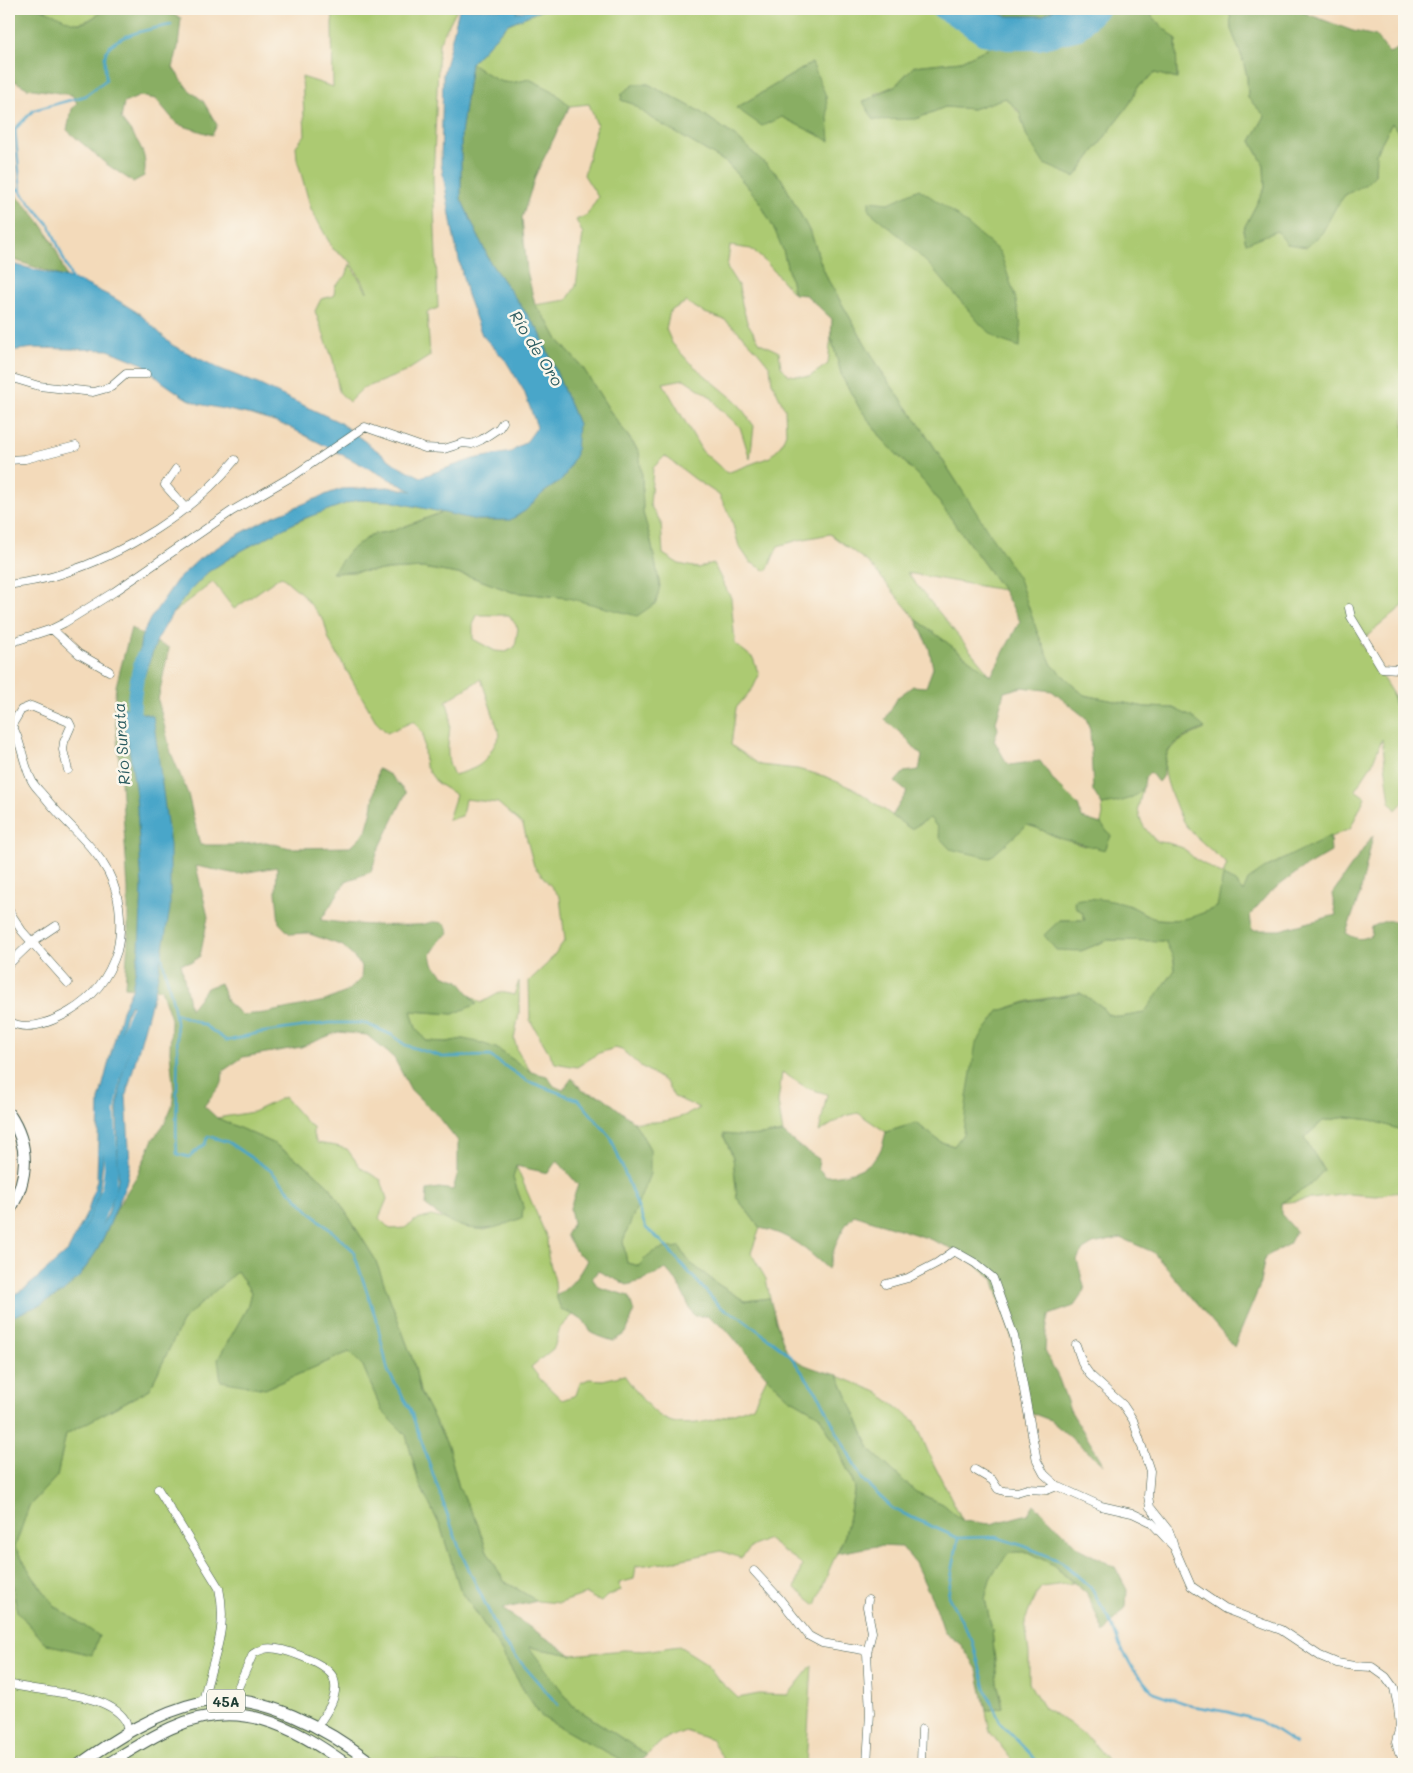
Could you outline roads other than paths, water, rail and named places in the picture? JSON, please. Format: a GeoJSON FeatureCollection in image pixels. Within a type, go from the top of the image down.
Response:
{"type":"FeatureCollection","features":[{"type":"Feature","properties":{"kind":"highway"},"geometry":{"type":"LineString","coordinates":[[9,1114],[20,1132],[25,1158],[20,1188],[9,1211]]}},
{"type":"Feature","properties":{"kind":"highway","name":"45A"},"geometry":{"type":"LineString","coordinates":[[80,1764],[128,1731],[167,1714],[203,1702],[232,1701],[274,1709],[291,1715],[340,1739],[373,1764]]}},
{"type":"Feature","properties":{"kind":"highway","name":"45A"},"geometry":{"type":"LineString","coordinates":[[108,1764],[173,1726],[217,1716],[261,1718],[272,1722],[288,1728],[320,1745],[346,1764]]}},
{"type":"Feature","properties":{"kind":"street"},"geometry":{"type":"LineString","coordinates":[[9,377],[39,386],[93,392],[111,386],[126,374],[146,374]]}},
{"type":"Feature","properties":{"kind":"street"},"geometry":{"type":"LineString","coordinates":[[9,643],[52,629],[114,592],[232,511],[296,474],[364,428],[425,448],[444,449],[463,443],[472,444],[482,440],[499,428],[503,422]]}},
{"type":"Feature","properties":{"kind":"street"},"geometry":{"type":"LineString","coordinates":[[9,460],[25,459],[76,446]]}},
{"type":"Feature","properties":{"kind":"street"},"geometry":{"type":"LineString","coordinates":[[9,585],[60,575],[132,544],[186,509],[220,479],[236,460]]}},
{"type":"Feature","properties":{"kind":"street"},"geometry":{"type":"LineString","coordinates":[[176,470],[165,484],[186,509]]}},
{"type":"Feature","properties":{"kind":"street"},"geometry":{"type":"LineString","coordinates":[[1349,608],[1351,617],[1382,668],[1399,668],[1404,670]]}},
{"type":"Feature","properties":{"kind":"street"},"geometry":{"type":"LineString","coordinates":[[52,629],[79,654],[109,671]]}},
{"type":"Feature","properties":{"kind":"street"},"geometry":{"type":"LineString","coordinates":[[9,1020],[12,1023],[29,1026],[45,1023],[73,1010],[88,998],[110,971],[120,940],[122,926],[116,891],[105,865],[81,836],[48,802],[32,781],[10,724],[21,710],[32,706],[69,722],[71,726],[64,742],[63,750],[68,770]]}},
{"type":"Feature","properties":{"kind":"street"},"geometry":{"type":"LineString","coordinates":[[9,911],[22,931],[68,983]]}},
{"type":"Feature","properties":{"kind":"street"},"geometry":{"type":"LineString","coordinates":[[9,964],[32,942],[56,926]]}},
{"type":"Feature","properties":{"kind":"street"},"geometry":{"type":"LineString","coordinates":[[886,1284],[937,1264],[954,1251],[975,1263],[992,1278],[1014,1336],[1037,1460],[1044,1474],[1057,1486],[1101,1506],[1132,1513],[1152,1522],[1174,1547]]}},
{"type":"Feature","properties":{"kind":"street"},"geometry":{"type":"LineString","coordinates":[[1076,1345],[1083,1365],[1090,1375],[1124,1406],[1133,1420],[1150,1472],[1148,1496],[1150,1507],[1169,1532],[1191,1586],[1225,1609],[1281,1630],[1320,1656],[1345,1665],[1372,1667],[1386,1677],[1394,1688],[1400,1726],[1396,1742],[1399,1752],[1404,1759]]}},
{"type":"Feature","properties":{"kind":"street"},"geometry":{"type":"LineString","coordinates":[[976,1470],[992,1480],[998,1489],[1010,1492],[1027,1489],[1046,1490],[1057,1486]]}},
{"type":"Feature","properties":{"kind":"street"},"geometry":{"type":"LineString","coordinates":[[158,1488],[219,1588],[222,1603],[222,1624],[217,1653],[203,1702]]}},
{"type":"Feature","properties":{"kind":"street"},"geometry":{"type":"LineString","coordinates":[[754,1572],[779,1598],[809,1636],[822,1643],[862,1650],[867,1653]]}},
{"type":"Feature","properties":{"kind":"street"},"geometry":{"type":"LineString","coordinates":[[867,1764],[870,1713],[867,1653],[872,1632],[867,1608],[868,1600]]}},
{"type":"Feature","properties":{"kind":"street"},"geometry":{"type":"LineString","coordinates":[[232,1701],[253,1654],[265,1648],[280,1650],[312,1660],[332,1675],[335,1693],[317,1727]]}},
{"type":"Feature","properties":{"kind":"street"},"geometry":{"type":"LineString","coordinates":[[9,1684],[73,1694],[92,1700],[117,1713],[125,1721],[128,1731]]}},
{"type":"Feature","properties":{"kind":"street"},"geometry":{"type":"LineString","coordinates":[[922,1729],[922,1764]]}},
{"type":"Feature","properties":{"kind":"water"},"geometry":{"type":"Polygon","coordinates":[[[459,9],[520,9],[516,13],[529,9],[544,9],[508,24],[471,63],[461,134],[461,199],[491,264],[539,331],[578,424],[576,454],[563,479],[543,493],[525,511],[510,520],[477,520],[390,501],[356,500],[300,520],[239,552],[208,572],[172,614],[157,640],[132,710],[141,638],[150,619],[177,580],[199,559],[269,518],[342,489],[388,487],[412,491],[287,426],[252,415],[199,404],[184,397],[161,381],[143,364],[108,350],[34,348],[9,351],[9,263],[79,281],[114,298],[140,314],[172,345],[218,368],[258,384],[339,422],[395,464],[421,477],[473,459],[511,452],[527,441],[537,427],[524,391],[506,361],[482,335],[467,295],[454,238],[441,163],[443,75],[459,9]]]}},
{"type":"Feature","properties":{"kind":"water"},"geometry":{"type":"Polygon","coordinates":[[[933,9],[986,9],[1006,16],[1042,16],[1055,9],[1109,9],[1097,19],[1058,41],[1007,39],[973,35],[933,9]]]}},
{"type":"Feature","properties":{"kind":"water"},"geometry":{"type":"Polygon","coordinates":[[[119,706],[153,716],[170,845],[170,909],[156,986],[126,1095],[130,1165],[126,1184],[109,1226],[98,1249],[80,1276],[62,1293],[9,1318],[9,1297],[26,1288],[68,1251],[88,1211],[97,1180],[99,1100],[122,1010],[132,989],[139,950],[142,888],[136,794],[129,749],[119,706]],[[131,1004],[126,1014],[112,1061],[104,1096],[104,1150],[99,1194],[78,1247],[53,1281],[78,1258],[91,1242],[108,1214],[118,1179],[117,1108],[122,1075],[138,1014],[131,1004]]]}},
{"type":"Feature","properties":{"kind":"waterway","name":"Río de Oro"},"geometry":{"type":"LineString","coordinates":[[936,9],[982,38],[1007,43],[1039,43],[1079,33],[1103,9]]}},
{"type":"Feature","properties":{"kind":"waterway"},"geometry":{"type":"LineString","coordinates":[[21,192],[15,129],[34,110],[85,96],[106,80],[105,55],[110,46],[116,41],[135,33],[171,25]]}},
{"type":"Feature","properties":{"kind":"waterway"},"geometry":{"type":"LineString","coordinates":[[9,182],[21,192],[50,226],[73,282]]}},
{"type":"Feature","properties":{"kind":"waterway","name":"Río Surata"},"geometry":{"type":"LineString","coordinates":[[134,728],[133,710],[142,658]]}},
{"type":"Feature","properties":{"kind":"waterway"},"geometry":{"type":"LineString","coordinates":[[161,953],[174,1006],[177,1031],[177,1154],[189,1157],[205,1144],[208,1136],[228,1142],[270,1170],[311,1213],[353,1250],[377,1322],[388,1371],[410,1409],[461,1553],[504,1643],[558,1705]]}},
{"type":"Feature","properties":{"kind":"waterway"},"geometry":{"type":"LineString","coordinates":[[44,1288],[56,1279],[90,1235],[108,1191],[111,1168],[108,1111],[114,1077],[125,1039],[141,1003],[141,996]]}},
{"type":"Feature","properties":{"kind":"waterway"},"geometry":{"type":"LineString","coordinates":[[175,1013],[204,1025],[227,1041],[258,1033],[329,1023],[364,1023],[392,1035],[405,1045],[443,1057],[490,1056],[527,1081],[579,1100],[611,1138],[646,1228],[661,1241],[720,1307],[740,1317],[789,1354],[820,1397],[862,1479],[893,1509],[958,1538],[995,1537],[1024,1546],[1062,1562],[1091,1588],[1110,1620],[1119,1644],[1133,1669],[1153,1692],[1193,1706],[1228,1712],[1260,1721],[1295,1744]]}},
{"type":"Feature","properties":{"kind":"waterway"},"geometry":{"type":"LineString","coordinates":[[958,1538],[948,1596],[972,1640],[986,1690],[1001,1724],[1040,1764]]}}]}
